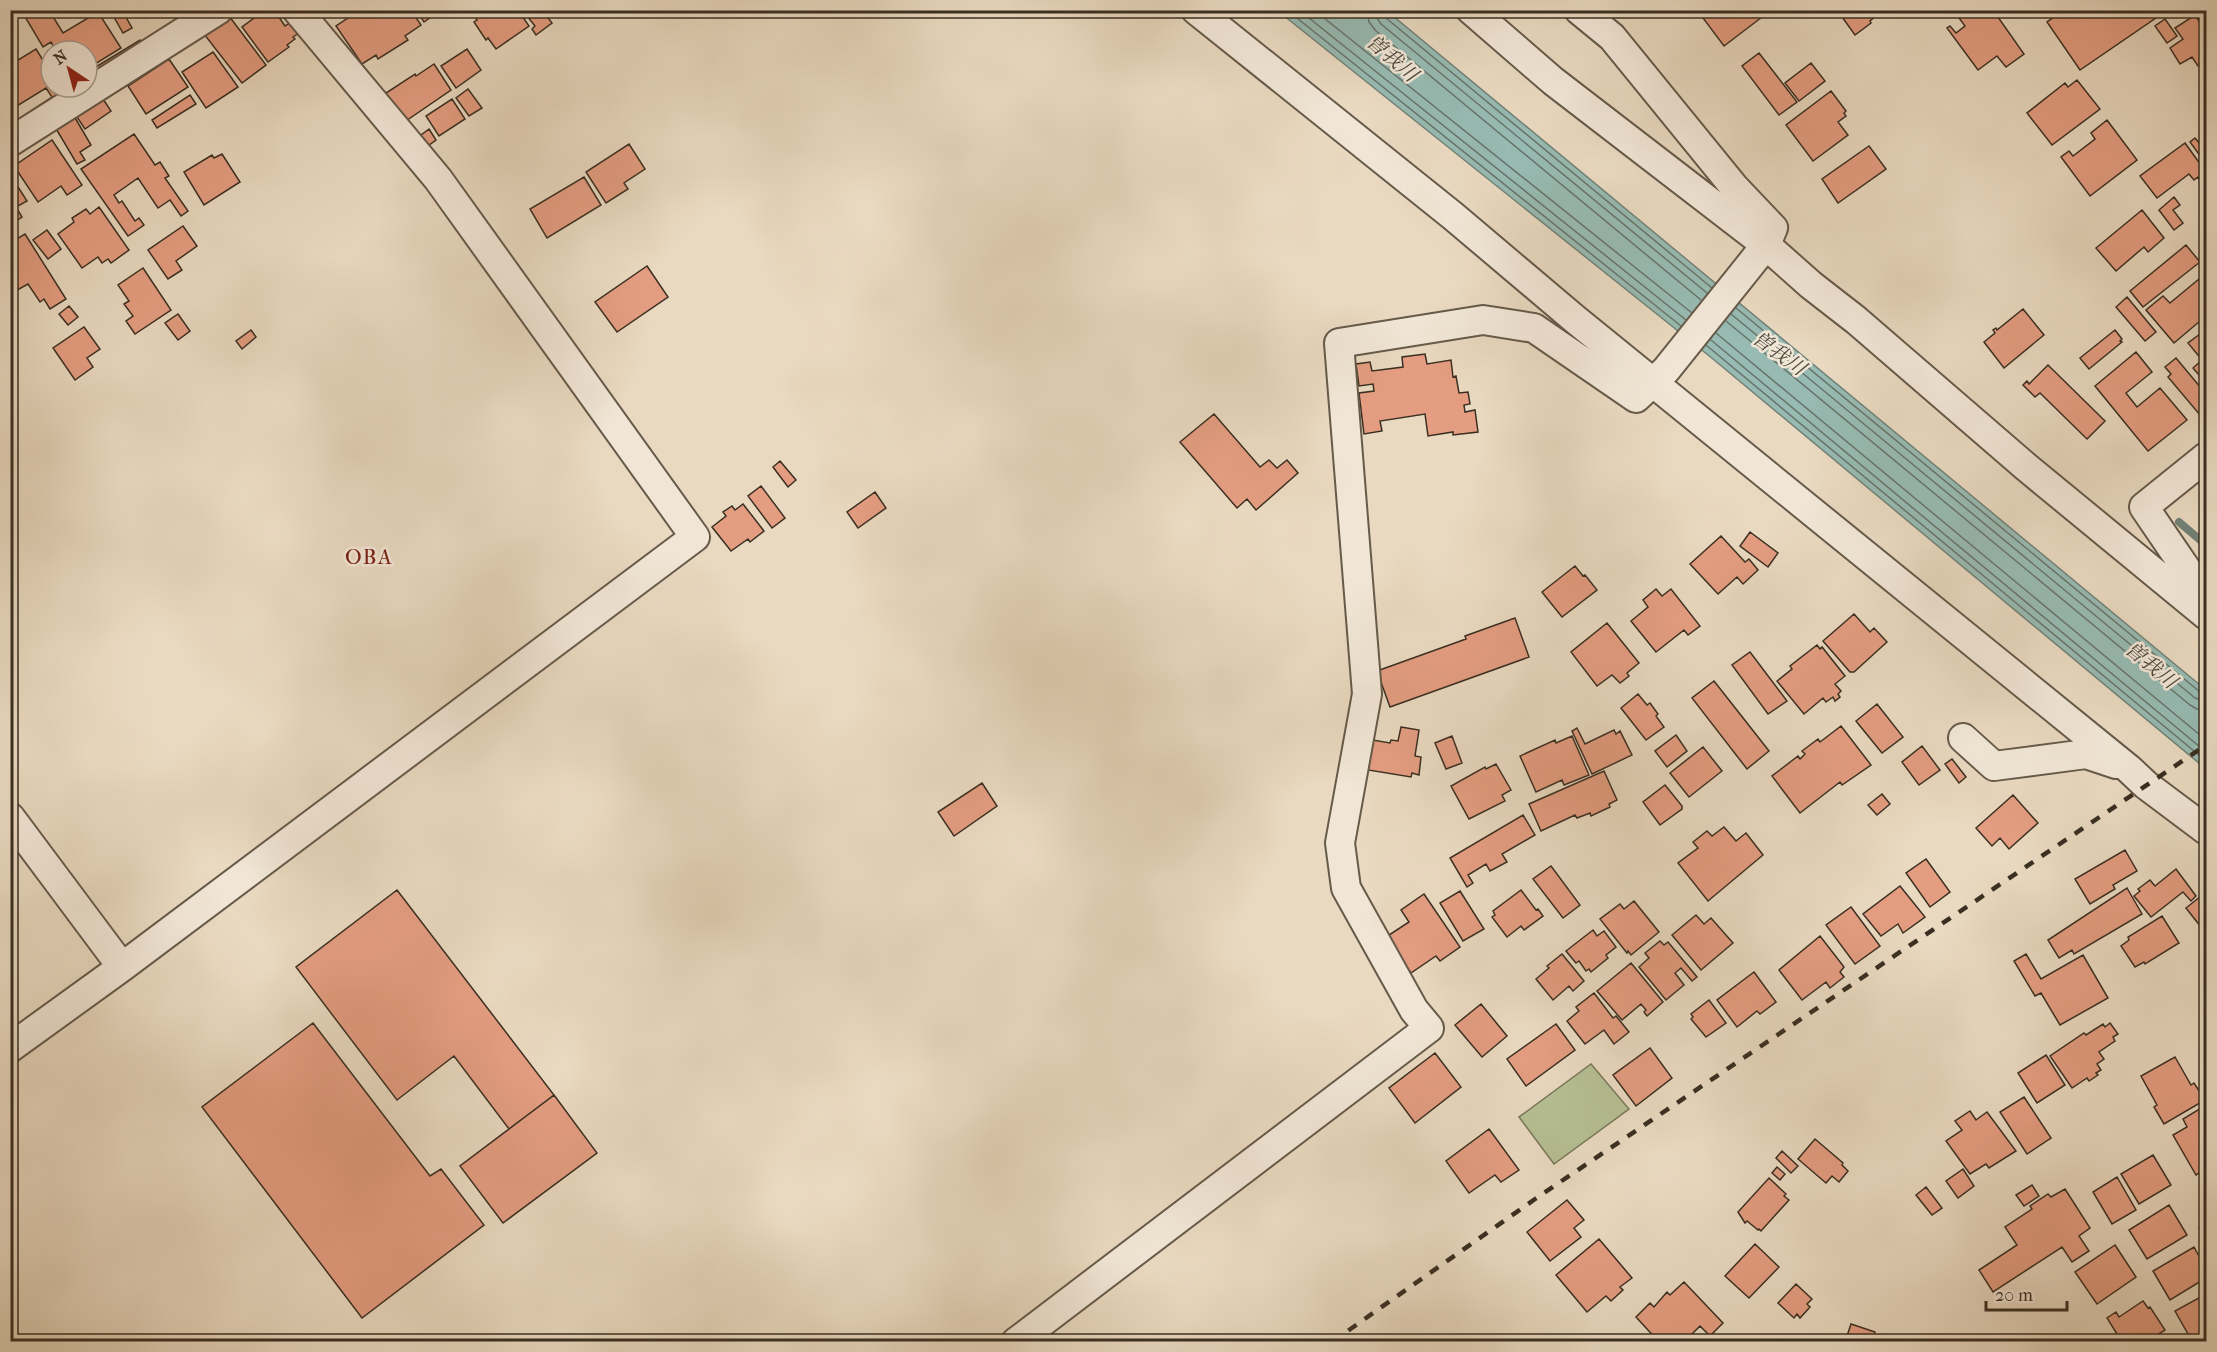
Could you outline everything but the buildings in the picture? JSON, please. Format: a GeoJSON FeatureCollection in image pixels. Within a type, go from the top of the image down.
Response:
{"type":"FeatureCollection","features":[{"type":"Feature","properties":{"kind":"street"},"geometry":{"type":"LineString","coordinates":[[10,142],[218,10]]}},
{"type":"Feature","properties":{"kind":"street"},"geometry":{"type":"LineString","coordinates":[[10,1048],[122,967],[695,537],[438,179],[297,10]]}},
{"type":"Feature","properties":{"kind":"street"},"geometry":{"type":"LineString","coordinates":[[1196,10],[1453,216],[1576,320],[1660,376],[2146,785],[2206,830]]}},
{"type":"Feature","properties":{"kind":"street"},"geometry":{"type":"LineString","coordinates":[[1471,10],[1553,81],[1761,250],[1856,320],[2025,466],[2206,615]]}},
{"type":"Feature","properties":{"kind":"street"},"geometry":{"type":"LineString","coordinates":[[1016,1341],[1430,1028],[1414,1010],[1346,888],[1340,843],[1367,694],[1339,343],[1483,320],[1533,328],[1636,398],[1660,376],[1761,250],[1773,228],[1735,188],[1612,37],[1579,10]]}},
{"type":"Feature","properties":{"kind":"street"},"geometry":{"type":"LineString","coordinates":[[2206,457],[2144,507],[2206,598]]}},
{"type":"Feature","properties":{"kind":"street"},"geometry":{"type":"LineString","coordinates":[[1963,738],[1994,766],[2086,754],[2129,769]]}},
{"type":"Feature","properties":{"kind":"street"},"geometry":{"type":"LineString","coordinates":[[10,817],[122,967]]}},
{"type":"Feature","properties":{"kind":"green space"},"geometry":{"type":"Polygon","coordinates":[[[1591,1064],[1629,1109],[1554,1164],[1519,1117],[1591,1064]]]}},
{"type":"Feature","properties":{"kind":"water","name":"曽我川"},"geometry":{"type":"Polygon","coordinates":[[[1278,11],[1387,11],[2206,690],[2206,769],[1713,359],[1278,11]]]}},
{"type":"Feature","properties":{"kind":"waterway"},"geometry":{"type":"LineString","coordinates":[[2179,522],[2206,545]]}},
{"type":"Feature","properties":{"kind":"railway"},"geometry":{"type":"LineString","coordinates":[[1332,1342],[1535,1199],[2206,745]]}},
{"type":"Feature","properties":{"kind":"district","name":"OBA"},"geometry":{"type":"Point","coordinates":[369,557]}}]}
